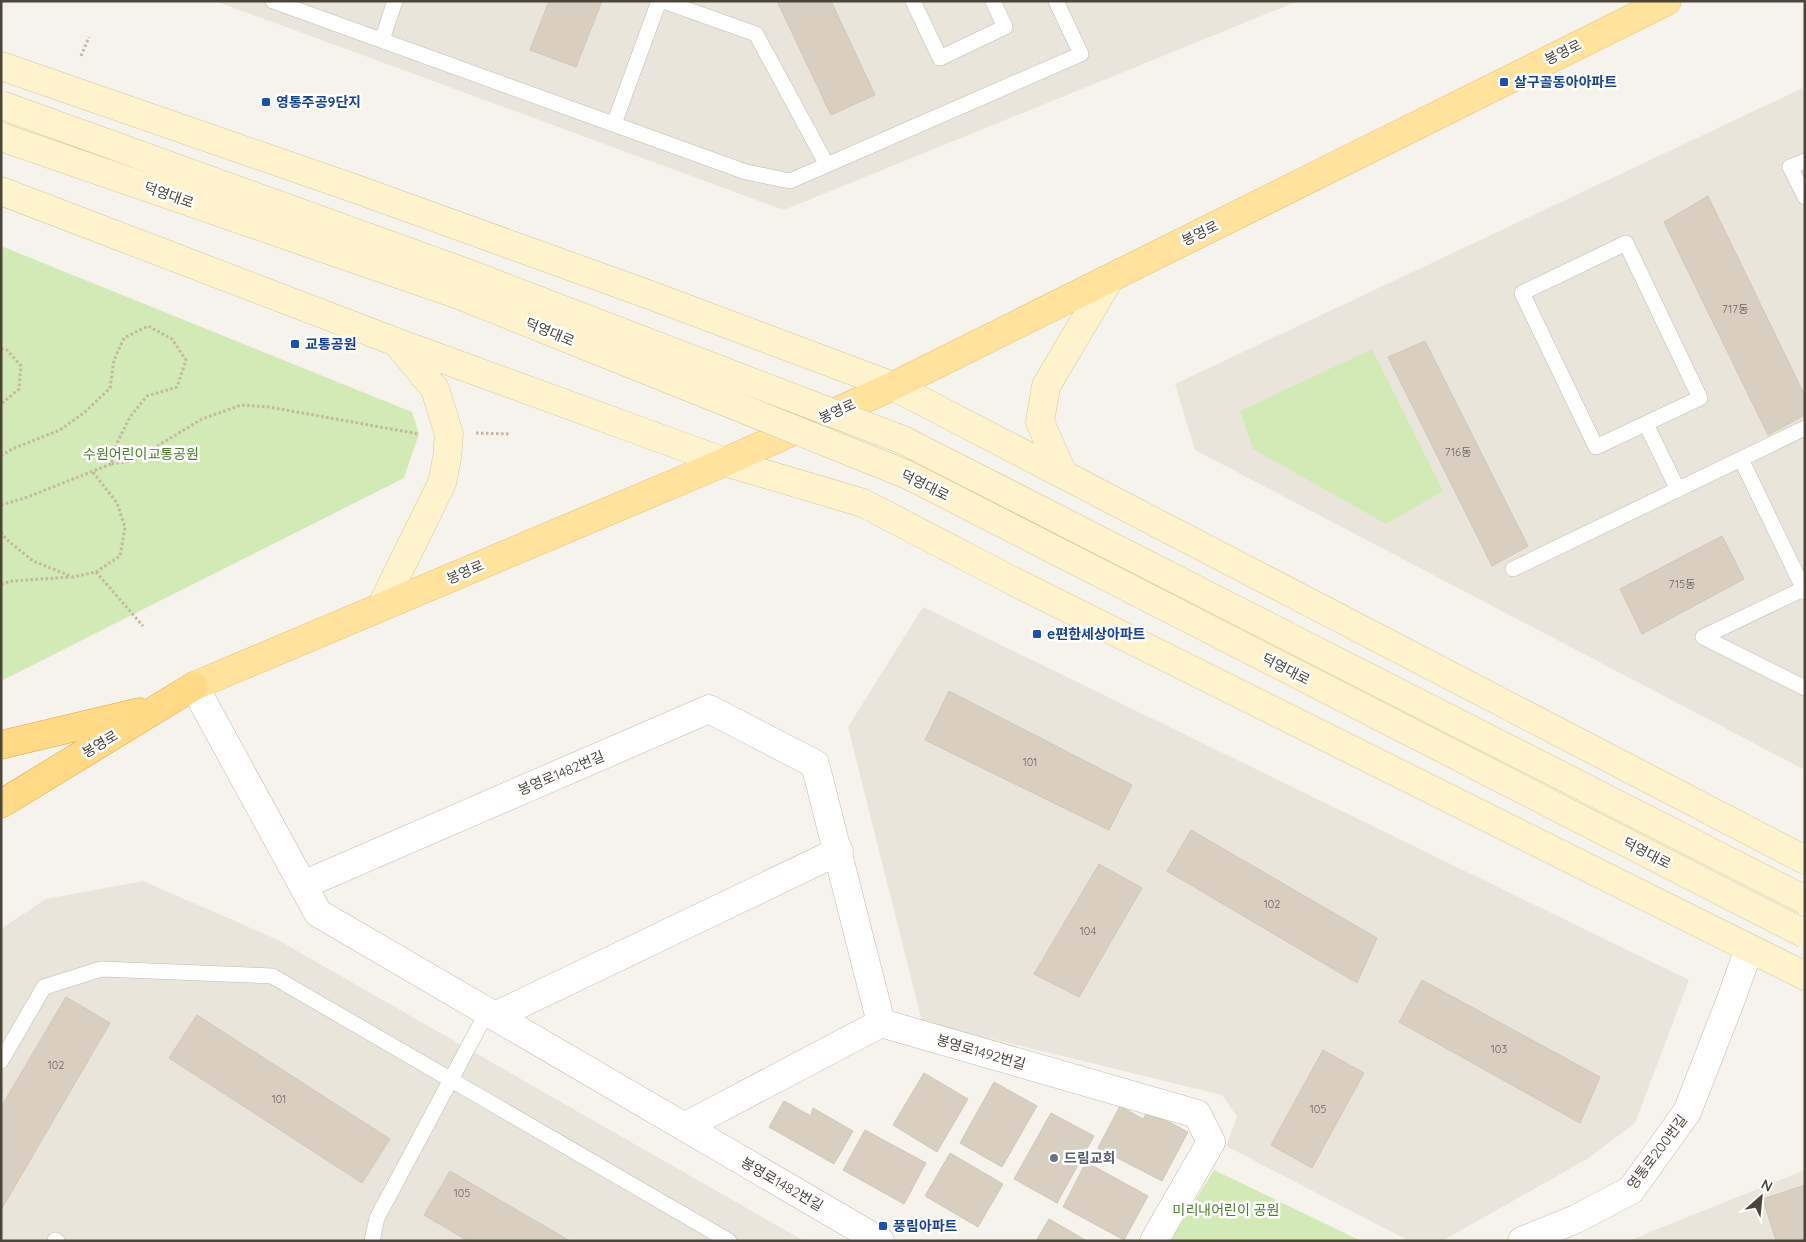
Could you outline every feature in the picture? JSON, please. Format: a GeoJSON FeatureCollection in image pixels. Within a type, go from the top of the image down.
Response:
{"type":"FeatureCollection","features":[{"type":"Feature","properties":{"kind":"highway","name":"봉영로"},"geometry":{"type":"LineString","coordinates":[[1,804],[194,686]]}},
{"type":"Feature","properties":{"kind":"highway"},"geometry":{"type":"LineString","coordinates":[[1,744],[162,706]]}},
{"type":"Feature","properties":{"kind":"main road","name":"봉영로"},"geometry":{"type":"LineString","coordinates":[[194,686],[725,462],[893,386],[1666,1]]}},
{"type":"Feature","properties":{"kind":"main road"},"geometry":{"type":"LineString","coordinates":[[1,66],[356,189],[640,291],[893,386],[1805,860]]}},
{"type":"Feature","properties":{"kind":"main road","name":"덕영대로"},"geometry":{"type":"LineString","coordinates":[[1,106],[466,273],[903,440],[1805,900]]}},
{"type":"Feature","properties":{"kind":"main road","name":"덕영대로"},"geometry":{"type":"LineString","coordinates":[[1,137],[459,295],[908,475],[1805,934]]}},
{"type":"Feature","properties":{"kind":"main road"},"geometry":{"type":"LineString","coordinates":[[1,191],[396,342],[725,462],[863,503],[1018,583],[1805,976]]}},
{"type":"Feature","properties":{"kind":"main road"},"geometry":{"type":"LineString","coordinates":[[1063,474],[1040,422],[1046,386],[1110,278]]}},
{"type":"Feature","properties":{"kind":"main road"},"geometry":{"type":"LineString","coordinates":[[381,607],[442,484],[449,434],[435,389],[396,342]]}},
{"type":"Feature","properties":{"kind":"street","name":"봉영로1482번길"},"geometry":{"type":"LineString","coordinates":[[194,686],[318,913],[880,1241]]}},
{"type":"Feature","properties":{"kind":"street","name":"봉영로1482번길"},"geometry":{"type":"LineString","coordinates":[[303,885],[709,709],[816,764],[838,852]]}},
{"type":"Feature","properties":{"kind":"street"},"geometry":{"type":"LineString","coordinates":[[491,1014],[838,852],[881,1023],[684,1127]]}},
{"type":"Feature","properties":{"kind":"street","name":"영통로200번길"},"geometry":{"type":"LineString","coordinates":[[1539,1238],[1631,1190],[1637,1182],[1687,1112],[1749,948]]}},
{"type":"Feature","properties":{"kind":"street","name":"봉영로1492번길"},"geometry":{"type":"LineString","coordinates":[[881,1023],[1197,1114],[1211,1142],[1154,1241]]}},
{"type":"Feature","properties":{"kind":"lane"},"geometry":{"type":"LineString","coordinates":[[273,1],[746,172],[790,181],[1081,54],[1056,1]]}},
{"type":"Feature","properties":{"kind":"lane"},"geometry":{"type":"LineString","coordinates":[[382,40],[395,1]]}},
{"type":"Feature","properties":{"kind":"lane"},"geometry":{"type":"LineString","coordinates":[[614,124],[660,1]]}},
{"type":"Feature","properties":{"kind":"lane"},"geometry":{"type":"LineString","coordinates":[[664,1],[756,34],[827,165]]}},
{"type":"Feature","properties":{"kind":"lane"},"geometry":{"type":"LineString","coordinates":[[913,1],[940,58],[1005,27],[993,1]]}},
{"type":"Feature","properties":{"kind":"lane"},"geometry":{"type":"LineString","coordinates":[[1805,161],[1790,168],[1805,197]]}},
{"type":"Feature","properties":{"kind":"lane"},"geometry":{"type":"LineString","coordinates":[[1626,243],[1700,398],[1646,424],[1596,447],[1522,292],[1626,243]]}},
{"type":"Feature","properties":{"kind":"lane"},"geometry":{"type":"LineString","coordinates":[[1646,424],[1678,490]]}},
{"type":"Feature","properties":{"kind":"lane"},"geometry":{"type":"LineString","coordinates":[[1513,569],[1805,428]]}},
{"type":"Feature","properties":{"kind":"lane"},"geometry":{"type":"LineString","coordinates":[[1741,459],[1804,590],[1703,637],[1805,688]]}},
{"type":"Feature","properties":{"kind":"lane"},"geometry":{"type":"LineString","coordinates":[[1,1060],[44,987],[101,969],[272,976],[729,1241]]}},
{"type":"Feature","properties":{"kind":"lane"},"geometry":{"type":"LineString","coordinates":[[372,1241],[377,1218],[451,1080],[491,1014]]}},
{"type":"Feature","properties":{"kind":"path"},"geometry":{"type":"LineString","coordinates":[[81,56],[89,37]]}},
{"type":"Feature","properties":{"kind":"path"},"geometry":{"type":"LineString","coordinates":[[1,456],[12,449],[60,430],[86,412],[110,388],[114,360],[124,338],[148,326],[172,338],[186,360],[177,387],[148,396],[130,417],[118,441],[111,464]]}},
{"type":"Feature","properties":{"kind":"path"},"geometry":{"type":"LineString","coordinates":[[1,349],[7,350],[21,366],[19,389],[1,404]]}},
{"type":"Feature","properties":{"kind":"path"},"geometry":{"type":"LineString","coordinates":[[1,505],[25,498],[111,464],[132,461],[202,419],[241,405],[269,407],[425,435]]}},
{"type":"Feature","properties":{"kind":"path"},"geometry":{"type":"LineString","coordinates":[[471,432],[511,434]]}},
{"type":"Feature","properties":{"kind":"path"},"geometry":{"type":"LineString","coordinates":[[1,584],[12,580],[73,577],[96,572],[120,556],[125,527],[116,503],[93,472]]}},
{"type":"Feature","properties":{"kind":"path"},"geometry":{"type":"LineString","coordinates":[[1,532],[6,539],[33,561],[73,577]]}},
{"type":"Feature","properties":{"kind":"path"},"geometry":{"type":"LineString","coordinates":[[96,572],[143,626]]}},
{"type":"Feature","properties":{"kind":"shaded area"},"geometry":{"type":"Polygon","coordinates":[[[215,1],[1298,1],[784,210],[215,1]]]}},
{"type":"Feature","properties":{"kind":"shaded area"},"geometry":{"type":"Polygon","coordinates":[[[1805,87],[1805,770],[1195,450],[1175,384],[1805,87]]]}},
{"type":"Feature","properties":{"kind":"shaded area"},"geometry":{"type":"Polygon","coordinates":[[[923,607],[1689,980],[1635,1123],[1587,1159],[1442,1241],[1409,1241],[1226,1146],[1237,1117],[1222,1095],[922,1022],[848,727],[923,607]]]}},
{"type":"Feature","properties":{"kind":"shaded area"},"geometry":{"type":"Polygon","coordinates":[[[143,881],[276,939],[804,1241],[1,1241],[1,929],[46,899],[143,881]]]}},
{"type":"Feature","properties":{"kind":"shaded area"},"geometry":{"type":"Polygon","coordinates":[[[1805,1170],[1805,1241],[1628,1241],[1805,1170]]]}},
{"type":"Feature","properties":{"kind":"green space","name":"수원어린이교통공원"},"geometry":{"type":"Polygon","coordinates":[[[1,246],[412,412],[419,434],[404,478],[1,681],[1,246]]]}},
{"type":"Feature","properties":{"kind":"green space"},"geometry":{"type":"Polygon","coordinates":[[[1372,349],[1443,491],[1386,524],[1253,449],[1240,411],[1372,349]]]}},
{"type":"Feature","properties":{"kind":"green space","name":"미리내어린이 공원"},"geometry":{"type":"Polygon","coordinates":[[[1214,1170],[1361,1241],[1170,1241],[1214,1170]]]}},
{"type":"Feature","properties":{"kind":"building"},"geometry":{"type":"Polygon","coordinates":[[[549,1],[602,1],[576,67],[530,50],[549,1]]]}},
{"type":"Feature","properties":{"kind":"building"},"geometry":{"type":"Polygon","coordinates":[[[777,1],[831,1],[875,95],[831,115],[777,1]]]}},
{"type":"Feature","properties":{"kind":"building"},"geometry":{"type":"Polygon","coordinates":[[[1708,196],[1805,396],[1805,415],[1768,435],[1664,222],[1708,196]]]}},
{"type":"Feature","properties":{"kind":"building"},"geometry":{"type":"Polygon","coordinates":[[[1425,341],[1528,546],[1492,566],[1388,357],[1425,341]]]}},
{"type":"Feature","properties":{"kind":"building"},"geometry":{"type":"Polygon","coordinates":[[[1722,536],[1744,579],[1642,634],[1620,589],[1722,536]]]}},
{"type":"Feature","properties":{"kind":"building"},"geometry":{"type":"Polygon","coordinates":[[[949,691],[1132,785],[1109,830],[925,740],[949,691]]]}},
{"type":"Feature","properties":{"kind":"building"},"geometry":{"type":"Polygon","coordinates":[[[1191,830],[1377,938],[1357,983],[1167,871],[1191,830]]]}},
{"type":"Feature","properties":{"kind":"building"},"geometry":{"type":"Polygon","coordinates":[[[1099,864],[1142,888],[1079,997],[1034,974],[1099,864]]]}},
{"type":"Feature","properties":{"kind":"building"},"geometry":{"type":"Polygon","coordinates":[[[1422,980],[1600,1077],[1580,1123],[1399,1022],[1422,980]]]}},
{"type":"Feature","properties":{"kind":"building"},"geometry":{"type":"Polygon","coordinates":[[[66,997],[110,1023],[1,1210],[1,1107],[66,997]]]}},
{"type":"Feature","properties":{"kind":"building"},"geometry":{"type":"Polygon","coordinates":[[[197,1015],[390,1139],[362,1183],[169,1058],[197,1015]]]}},
{"type":"Feature","properties":{"kind":"building"},"geometry":{"type":"Polygon","coordinates":[[[1323,1050],[1364,1073],[1312,1168],[1271,1145],[1323,1050]]]}},
{"type":"Feature","properties":{"kind":"building"},"geometry":{"type":"Polygon","coordinates":[[[924,1073],[968,1099],[937,1152],[893,1125],[924,1073]]]}},
{"type":"Feature","properties":{"kind":"building"},"geometry":{"type":"Polygon","coordinates":[[[994,1082],[1037,1106],[1002,1167],[960,1143],[994,1082]]]}},
{"type":"Feature","properties":{"kind":"building"},"geometry":{"type":"Polygon","coordinates":[[[784,1101],[811,1116],[813,1108],[853,1131],[834,1164],[769,1127],[784,1101]]]}},
{"type":"Feature","properties":{"kind":"building"},"geometry":{"type":"Polygon","coordinates":[[[1120,1106],[1143,1119],[1148,1111],[1188,1132],[1162,1181],[1098,1148],[1120,1106]]]}},
{"type":"Feature","properties":{"kind":"building","name":"드림교회"},"geometry":{"type":"Polygon","coordinates":[[[1051,1113],[1094,1136],[1057,1203],[1014,1179],[1051,1113]]]}},
{"type":"Feature","properties":{"kind":"building"},"geometry":{"type":"Polygon","coordinates":[[[865,1130],[926,1163],[904,1204],[843,1170],[865,1130]]]}},
{"type":"Feature","properties":{"kind":"building"},"geometry":{"type":"Polygon","coordinates":[[[950,1153],[1003,1184],[978,1227],[925,1196],[950,1153]]]}},
{"type":"Feature","properties":{"kind":"building"},"geometry":{"type":"Polygon","coordinates":[[[1086,1162],[1148,1196],[1124,1240],[1063,1207],[1086,1162]]]}},
{"type":"Feature","properties":{"kind":"building"},"geometry":{"type":"Polygon","coordinates":[[[450,1171],[570,1241],[468,1241],[424,1215],[450,1171]]]}},
{"type":"Feature","properties":{"kind":"building"},"geometry":{"type":"Polygon","coordinates":[[[1805,1185],[1805,1241],[1776,1241],[1763,1199],[1805,1185]]]}},
{"type":"Feature","properties":{"kind":"building"},"geometry":{"type":"Polygon","coordinates":[[[1049,1219],[1087,1241],[1036,1241],[1049,1219]]]}},
{"type":"Feature","properties":{"kind":"place","name":"살구골동아아파트"},"geometry":{"type":"Point","coordinates":[1504,82]}},
{"type":"Feature","properties":{"kind":"place","name":"영통주공9단지"},"geometry":{"type":"Point","coordinates":[266,102]}},
{"type":"Feature","properties":{"kind":"place","name":"교통공원"},"geometry":{"type":"Point","coordinates":[295,344]}},
{"type":"Feature","properties":{"kind":"place","name":"e편한세상아파트"},"geometry":{"type":"Point","coordinates":[1037,634]}},
{"type":"Feature","properties":{"kind":"place","name":"드림교회"},"geometry":{"type":"Point","coordinates":[1054,1158]}},
{"type":"Feature","properties":{"kind":"place","name":"풍림아파트"},"geometry":{"type":"Point","coordinates":[883,1226]}}]}
